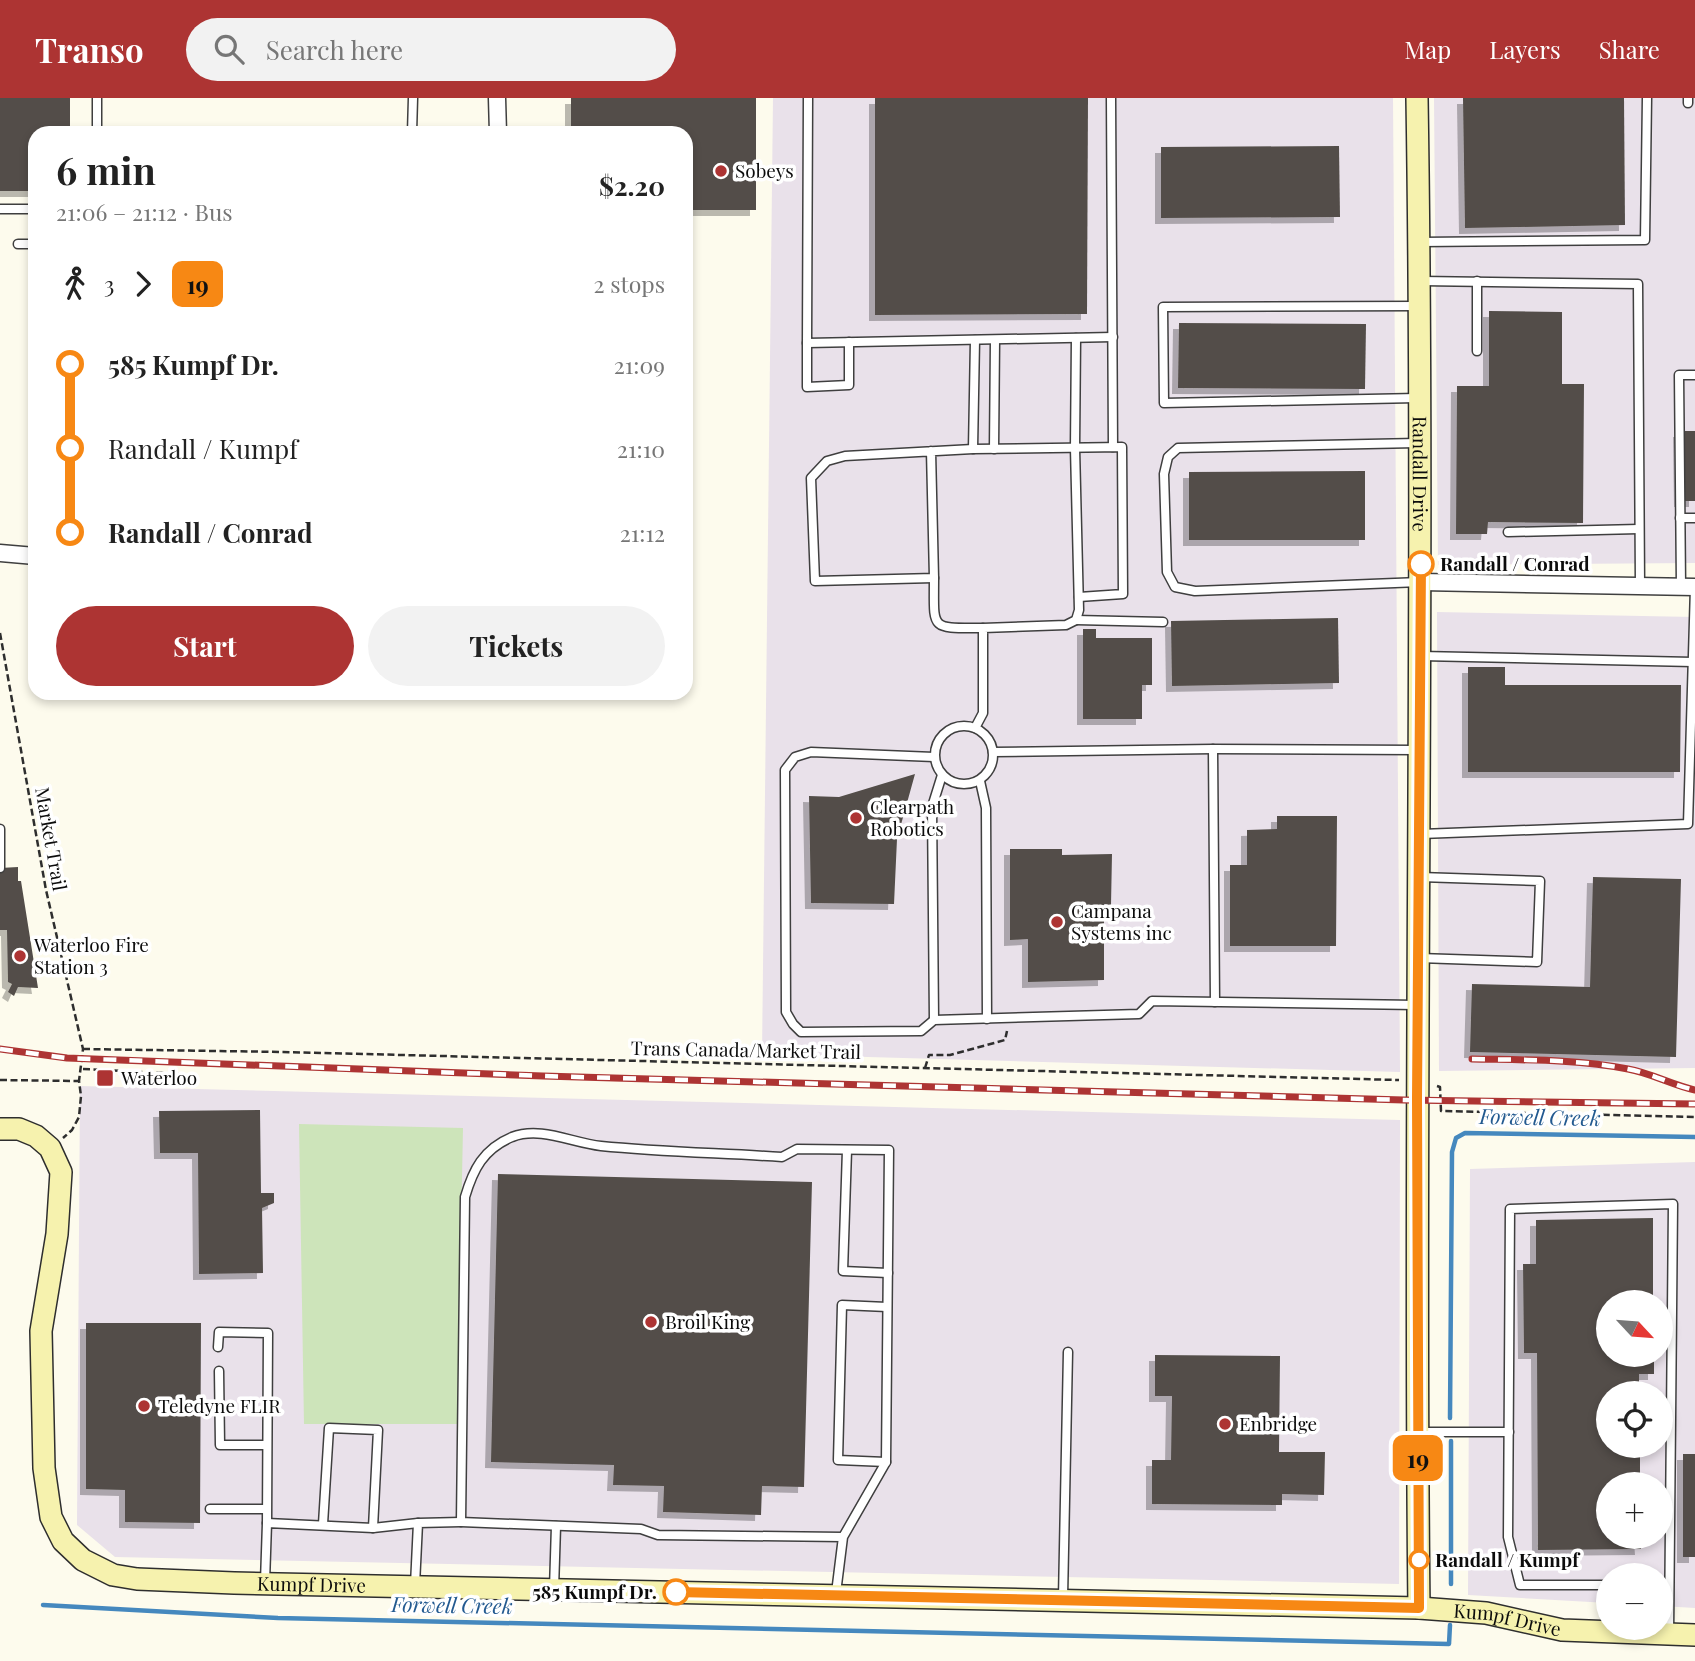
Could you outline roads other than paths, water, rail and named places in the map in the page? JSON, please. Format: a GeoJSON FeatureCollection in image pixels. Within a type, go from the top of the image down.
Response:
{"type":"FeatureCollection","features":[{"type":"Feature","properties":{"kind":"street"},"geometry":{"type":"LineString","coordinates":[[497,98],[498,126]]}},
{"type":"Feature","properties":{"kind":"street","name":"Randall Drive"},"geometry":{"type":"LineString","coordinates":[[1417,98],[1421,582],[1417,1099],[1419,1608]]}},
{"type":"Feature","properties":{"kind":"street"},"geometry":{"type":"LineString","coordinates":[[0,553],[28,555]]}},
{"type":"Feature","properties":{"kind":"street"},"geometry":{"type":"LineString","coordinates":[[1421,582],[1690,587]]}},
{"type":"Feature","properties":{"kind":"street","name":"Kumpf Drive"},"geometry":{"type":"LineString","coordinates":[[0,1129],[19,1129],[36,1136],[50,1149],[61,1172],[57,1234],[41,1331],[44,1468],[51,1517],[63,1541],[83,1560],[113,1574],[136,1579],[265,1584],[1419,1608],[1486,1613],[1562,1630],[1596,1631]]}},
{"type":"Feature","properties":{"kind":"street","name":"Kumpf Drive"},"geometry":{"type":"LineString","coordinates":[[1673,1634],[1695,1634]]}},
{"type":"Feature","properties":{"kind":"lane"},"geometry":{"type":"LineString","coordinates":[[97,98],[97,126]]}},
{"type":"Feature","properties":{"kind":"lane"},"geometry":{"type":"LineString","coordinates":[[412,126],[414,98]]}},
{"type":"Feature","properties":{"kind":"lane"},"geometry":{"type":"LineString","coordinates":[[808,98],[807,387],[849,385],[849,342]]}},
{"type":"Feature","properties":{"kind":"lane"},"geometry":{"type":"LineString","coordinates":[[1111,98],[1113,447]]}},
{"type":"Feature","properties":{"kind":"lane"},"geometry":{"type":"LineString","coordinates":[[1418,242],[1645,240],[1647,98]]}},
{"type":"Feature","properties":{"kind":"lane"},"geometry":{"type":"LineString","coordinates":[[0,209],[28,209]]}},
{"type":"Feature","properties":{"kind":"lane"},"geometry":{"type":"LineString","coordinates":[[18,244],[28,244]]}},
{"type":"Feature","properties":{"kind":"lane"},"geometry":{"type":"LineString","coordinates":[[1419,281],[1638,284],[1640,585]]}},
{"type":"Feature","properties":{"kind":"lane"},"geometry":{"type":"LineString","coordinates":[[1477,281],[1477,351]]}},
{"type":"Feature","properties":{"kind":"lane"},"geometry":{"type":"LineString","coordinates":[[1419,306],[1163,307],[1163,389],[1164,403],[1420,398]]}},
{"type":"Feature","properties":{"kind":"lane"},"geometry":{"type":"LineString","coordinates":[[807,343],[1113,337]]}},
{"type":"Feature","properties":{"kind":"lane"},"geometry":{"type":"LineString","coordinates":[[1076,338],[1075,448],[1080,610],[1076,620]]}},
{"type":"Feature","properties":{"kind":"lane"},"geometry":{"type":"LineString","coordinates":[[973,449],[975,340]]}},
{"type":"Feature","properties":{"kind":"lane"},"geometry":{"type":"LineString","coordinates":[[993,449],[995,340]]}},
{"type":"Feature","properties":{"kind":"lane"},"geometry":{"type":"LineString","coordinates":[[1420,834],[1688,824],[1693,662],[1690,587],[1680,518],[1679,375],[1695,375]]}},
{"type":"Feature","properties":{"kind":"lane"},"geometry":{"type":"LineString","coordinates":[[1420,443],[1178,448],[1168,457],[1164,474],[1167,572],[1175,587],[1195,591],[1421,582]]}},
{"type":"Feature","properties":{"kind":"lane"},"geometry":{"type":"LineString","coordinates":[[934,578],[814,581],[811,478],[827,461],[845,456],[973,449],[1122,447],[1123,594],[1079,597]]}},
{"type":"Feature","properties":{"kind":"lane"},"geometry":{"type":"LineString","coordinates":[[931,452],[934,618],[938,624],[944,628],[983,628],[1066,625],[1076,620],[1163,622]]}},
{"type":"Feature","properties":{"kind":"lane"},"geometry":{"type":"LineString","coordinates":[[1680,518],[1695,518]]}},
{"type":"Feature","properties":{"kind":"lane"},"geometry":{"type":"LineString","coordinates":[[1508,532],[1639,529]]}},
{"type":"Feature","properties":{"kind":"lane"},"geometry":{"type":"LineString","coordinates":[[975,728],[982,713],[983,628]]}},
{"type":"Feature","properties":{"kind":"lane"},"geometry":{"type":"LineString","coordinates":[[1421,656],[1693,662]]}},
{"type":"Feature","properties":{"kind":"lane"},"geometry":{"type":"LineString","coordinates":[[964,726],[984,733],[993,752],[991,768],[980,780],[960,785],[942,775],[934,757],[935,747],[947,730],[964,726]]}},
{"type":"Feature","properties":{"kind":"lane"},"geometry":{"type":"LineString","coordinates":[[1213,749],[1215,1002]]}},
{"type":"Feature","properties":{"kind":"lane"},"geometry":{"type":"LineString","coordinates":[[993,752],[1420,750]]}},
{"type":"Feature","properties":{"kind":"lane"},"geometry":{"type":"LineString","coordinates":[[934,757],[811,752],[795,757],[785,770],[786,1013],[801,1031],[921,1031],[934,1020],[1139,1014],[1152,1001],[1419,1004]]}},
{"type":"Feature","properties":{"kind":"lane"},"geometry":{"type":"LineString","coordinates":[[934,1020],[932,807],[942,775]]}},
{"type":"Feature","properties":{"kind":"lane"},"geometry":{"type":"LineString","coordinates":[[980,780],[986,808],[987,1018]]}},
{"type":"Feature","properties":{"kind":"lane"},"geometry":{"type":"LineString","coordinates":[[0,829],[0,868]]}},
{"type":"Feature","properties":{"kind":"lane"},"geometry":{"type":"LineString","coordinates":[[1419,958],[1537,962],[1540,881],[1420,877]]}},
{"type":"Feature","properties":{"kind":"lane"},"geometry":{"type":"LineString","coordinates":[[461,1522],[465,1198],[473,1171],[488,1152],[513,1136],[542,1134],[598,1146],[782,1157],[797,1149],[889,1150],[886,1462],[843,1537],[836,1596]]}},
{"type":"Feature","properties":{"kind":"lane"},"geometry":{"type":"LineString","coordinates":[[847,1150],[843,1271],[888,1273]]}},
{"type":"Feature","properties":{"kind":"lane"},"geometry":{"type":"LineString","coordinates":[[1596,1585],[1520,1586],[1508,1537],[1510,1209],[1673,1204],[1665,1563]]}},
{"type":"Feature","properties":{"kind":"lane"},"geometry":{"type":"LineString","coordinates":[[886,1462],[838,1460],[842,1305],[887,1307]]}},
{"type":"Feature","properties":{"kind":"lane"},"geometry":{"type":"LineString","coordinates":[[218,1347],[219,1332],[268,1333],[265,1584]]}},
{"type":"Feature","properties":{"kind":"lane"},"geometry":{"type":"LineString","coordinates":[[1063,1601],[1068,1352]]}},
{"type":"Feature","properties":{"kind":"lane"},"geometry":{"type":"LineString","coordinates":[[219,1371],[220,1445],[266,1445]]}},
{"type":"Feature","properties":{"kind":"lane"},"geometry":{"type":"LineString","coordinates":[[323,1524],[329,1428],[378,1430],[373,1528]]}},
{"type":"Feature","properties":{"kind":"lane"},"geometry":{"type":"LineString","coordinates":[[1418,1432],[1509,1432]]}},
{"type":"Feature","properties":{"kind":"lane"},"geometry":{"type":"LineString","coordinates":[[210,1509],[266,1509]]}},
{"type":"Feature","properties":{"kind":"lane"},"geometry":{"type":"LineString","coordinates":[[267,1523],[373,1528],[461,1522],[641,1529],[658,1535],[843,1537]]}},
{"type":"Feature","properties":{"kind":"lane"},"geometry":{"type":"LineString","coordinates":[[415,1587],[418,1523]]}},
{"type":"Feature","properties":{"kind":"lane"},"geometry":{"type":"LineString","coordinates":[[554,1590],[556,1526]]}},
{"type":"Feature","properties":{"kind":"waterway","name":"Forwell Creek"},"geometry":{"type":"LineString","coordinates":[[1450,1418],[1452,1152],[1456,1138],[1465,1133],[1695,1137]]}},
{"type":"Feature","properties":{"kind":"waterway","name":"Forwell Creek"},"geometry":{"type":"LineString","coordinates":[[1451,1441],[1451,1584]]}},
{"type":"Feature","properties":{"kind":"waterway","name":"Forwell Creek"},"geometry":{"type":"LineString","coordinates":[[43,1605],[278,1618],[1449,1644],[1450,1625]]}},
{"type":"Feature","properties":{"kind":"railway"},"geometry":{"type":"LineString","coordinates":[[0,1049],[67,1058],[543,1076],[1404,1100],[1695,1104]]}},
{"type":"Feature","properties":{"kind":"railway"},"geometry":{"type":"LineString","coordinates":[[1472,1059],[1589,1063],[1637,1071],[1695,1090]]}},
{"type":"Feature","properties":{"kind":"place","name":"Sobeys"},"geometry":{"type":"Point","coordinates":[721,171]}},
{"type":"Feature","properties":{"kind":"place","name":"Randall / Conrad"},"geometry":{"type":"Point","coordinates":[1421,564]}},
{"type":"Feature","properties":{"kind":"place","name":"Clearpath Robotics"},"geometry":{"type":"Point","coordinates":[856,818]}},
{"type":"Feature","properties":{"kind":"place","name":"Campana Systems inc"},"geometry":{"type":"Point","coordinates":[1057,922]}},
{"type":"Feature","properties":{"kind":"place","name":"Waterloo Fire Station 3"},"geometry":{"type":"Point","coordinates":[20,956]}},
{"type":"Feature","properties":{"kind":"place","name":"Waterloo"},"geometry":{"type":"Point","coordinates":[105,1078]}},
{"type":"Feature","properties":{"kind":"place","name":"Broil King"},"geometry":{"type":"Point","coordinates":[651,1322]}},
{"type":"Feature","properties":{"kind":"place","name":"Teledyne FLIR"},"geometry":{"type":"Point","coordinates":[144,1406]}},
{"type":"Feature","properties":{"kind":"place","name":"Enbridge"},"geometry":{"type":"Point","coordinates":[1225,1424]}},
{"type":"Feature","properties":{"kind":"place","name":"Randall / Kumpf"},"geometry":{"type":"Point","coordinates":[1419,1560]}},
{"type":"Feature","properties":{"kind":"place","name":"585 Kumpf Dr."},"geometry":{"type":"Point","coordinates":[676,1592]}}]}
